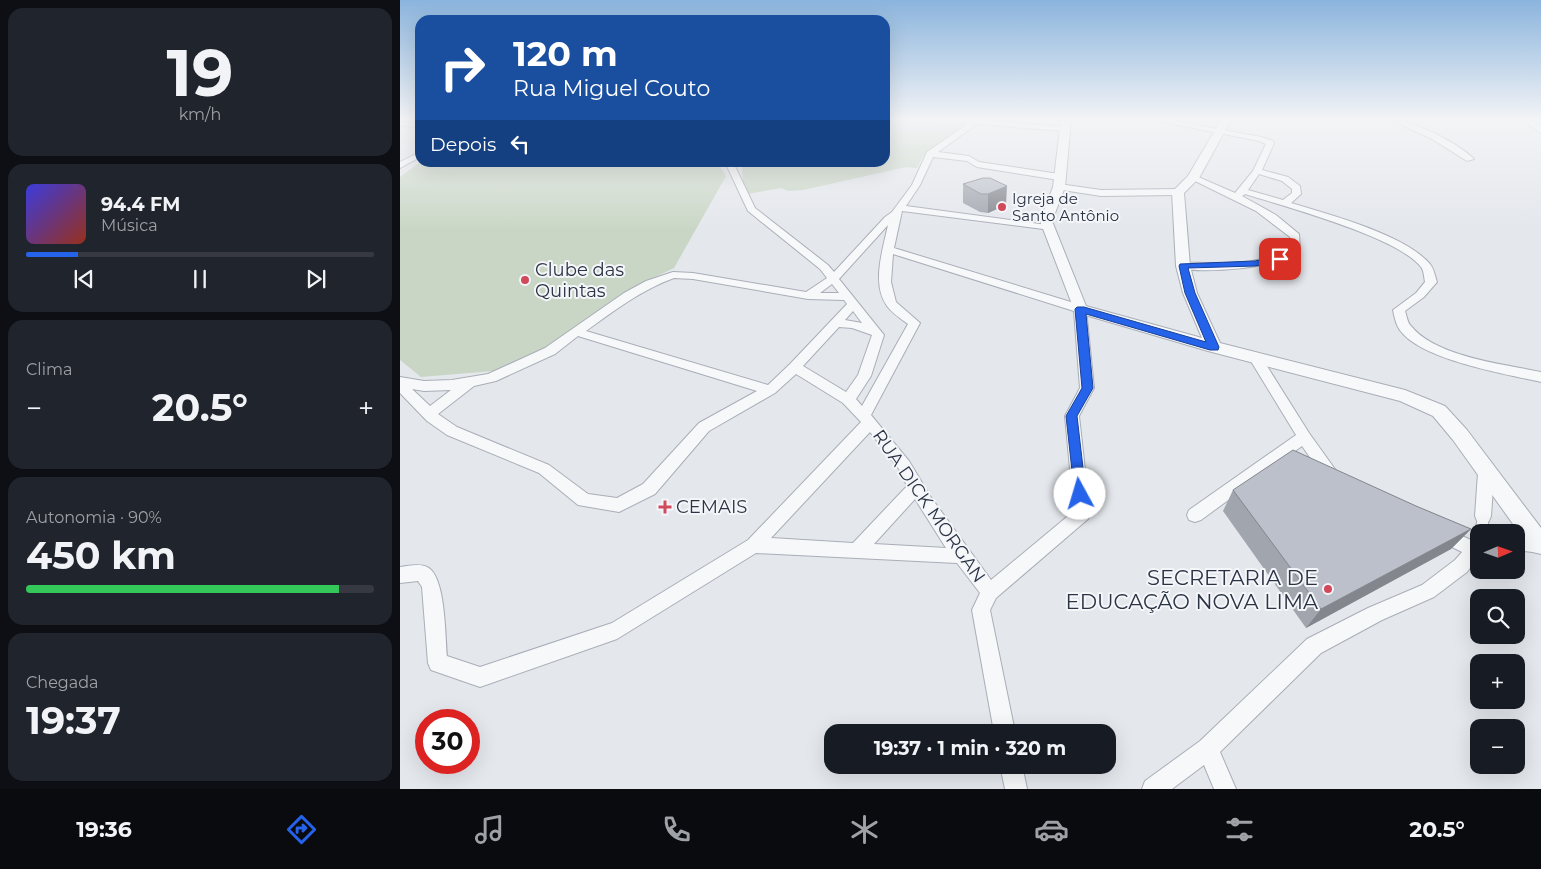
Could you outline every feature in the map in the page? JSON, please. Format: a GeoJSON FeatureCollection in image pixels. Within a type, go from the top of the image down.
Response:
{"type":"FeatureCollection","features":[{"type":"Feature","properties":{"kind":"street"},"geometry":{"type":"LineString","coordinates":[[400,165],[415,157]]}},
{"type":"Feature","properties":{"kind":"street"},"geometry":{"type":"LineString","coordinates":[[808,296],[834,278],[897,211],[916,185],[929,157]]}},
{"type":"Feature","properties":{"kind":"street"},"geometry":{"type":"LineString","coordinates":[[952,157],[969,159],[977,164],[1101,193],[1178,192],[1192,178],[1204,157]]}},
{"type":"Feature","properties":{"kind":"street"},"geometry":{"type":"LineString","coordinates":[[1003,724],[981,610],[990,592],[1082,514],[1072,416],[1087,388],[1080,309],[1047,228],[1046,221],[1059,182],[1062,157]]}},
{"type":"Feature","properties":{"kind":"street"},"geometry":{"type":"LineString","coordinates":[[1240,194],[1258,171],[1265,157]]}},
{"type":"Feature","properties":{"kind":"street"},"geometry":{"type":"LineString","coordinates":[[731,167],[752,209],[824,267],[878,335]]}},
{"type":"Feature","properties":{"kind":"street"},"geometry":{"type":"LineString","coordinates":[[1258,171],[1285,179],[1297,188],[1296,194],[1284,204]]}},
{"type":"Feature","properties":{"kind":"street"},"geometry":{"type":"LineString","coordinates":[[1192,178],[1240,194],[1284,204],[1380,236],[1407,249],[1426,266],[1431,282],[1420,295],[1399,310],[1399,319],[1408,331],[1422,342],[1448,355],[1541,378]]}},
{"type":"Feature","properties":{"kind":"street"},"geometry":{"type":"LineString","coordinates":[[1178,192],[1183,266],[1190,293],[1214,347]]}},
{"type":"Feature","properties":{"kind":"street"},"geometry":{"type":"LineString","coordinates":[[1183,266],[1255,264],[1280,259],[1295,250],[1295,236],[1286,227],[1240,194]]}},
{"type":"Feature","properties":{"kind":"street"},"geometry":{"type":"LineString","coordinates":[[897,211],[1047,228]]}},
{"type":"Feature","properties":{"kind":"street"},"geometry":{"type":"LineString","coordinates":[[400,575],[423,573],[430,585],[438,663],[480,677],[617,630],[754,544],[867,419],[875,392],[902,349],[914,323],[890,303],[884,272],[897,211]]}},
{"type":"Feature","properties":{"kind":"street"},"geometry":{"type":"LineString","coordinates":[[890,250],[1080,309],[1214,347],[1405,396],[1439,411],[1460,435],[1486,473],[1541,545]]}},
{"type":"Feature","properties":{"kind":"street"},"geometry":{"type":"LineString","coordinates":[[400,384],[424,386],[452,385],[491,378],[550,351],[628,295],[650,283],[673,275],[693,276],[808,296],[851,300]]}},
{"type":"Feature","properties":{"kind":"street"},"geometry":{"type":"LineString","coordinates":[[400,384],[429,414],[452,431],[544,469],[584,500],[619,505],[649,489],[704,427],[770,390],[795,367],[835,323],[851,300]]}},
{"type":"Feature","properties":{"kind":"street"},"geometry":{"type":"LineString","coordinates":[[835,323],[854,324],[878,335]]}},
{"type":"Feature","properties":{"kind":"street"},"geometry":{"type":"LineString","coordinates":[[577,332],[770,390]]}},
{"type":"Feature","properties":{"kind":"street"},"geometry":{"type":"LineString","coordinates":[[848,400],[864,376],[878,335]]}},
{"type":"Feature","properties":{"kind":"street"},"geometry":{"type":"LineString","coordinates":[[1255,358],[1304,438],[1342,486],[1311,473]]}},
{"type":"Feature","properties":{"kind":"street","name":"RUA DICK MORGAN"},"geometry":{"type":"LineString","coordinates":[[795,367],[848,400],[867,419],[904,465],[916,487],[962,556],[990,592]]}},
{"type":"Feature","properties":{"kind":"street"},"geometry":{"type":"LineString","coordinates":[[429,414],[471,382]]}},
{"type":"Feature","properties":{"kind":"street"},"geometry":{"type":"LineString","coordinates":[[1195,515],[1304,438]]}},
{"type":"Feature","properties":{"kind":"street"},"geometry":{"type":"LineString","coordinates":[[1274,458],[1292,466]]}},
{"type":"Feature","properties":{"kind":"street"},"geometry":{"type":"LineString","coordinates":[[1481,524],[1486,473]]}},
{"type":"Feature","properties":{"kind":"street"},"geometry":{"type":"LineString","coordinates":[[857,550],[916,487]]}},
{"type":"Feature","properties":{"kind":"street"},"geometry":{"type":"LineString","coordinates":[[1432,529],[1470,539]]}},
{"type":"Feature","properties":{"kind":"street"},"geometry":{"type":"LineString","coordinates":[[754,544],[962,556]]}},
{"type":"Feature","properties":{"kind":"street"},"geometry":{"type":"LineString","coordinates":[[1525,544],[1541,545]]}},
{"type":"Feature","properties":{"kind":"street"},"geometry":{"type":"LineString","coordinates":[[1153,789],[1208,749],[1314,646],[1375,614],[1428,591],[1461,566],[1470,553]]}},
{"type":"Feature","properties":{"kind":"street"},"geometry":{"type":"LineString","coordinates":[[1208,749],[1225,789]]}},
{"type":"Feature","properties":{"kind":"street"},"geometry":{"type":"LineString","coordinates":[[1013,774],[1016,789]]}},
{"type":"Feature","properties":{"kind":"green space"},"geometry":{"type":"Polygon","coordinates":[[[890,157],[923,157],[917,168],[906,167],[803,190],[788,191],[781,188],[747,194],[743,182],[742,167],[890,167],[890,157]]]}},
{"type":"Feature","properties":{"kind":"green space","name":"Clube das Quintas"},"geometry":{"type":"Polygon","coordinates":[[[415,166],[720,167],[726,176],[674,268],[626,291],[548,347],[493,371],[421,377],[400,360],[400,177],[415,166]]]}},
{"type":"Feature","properties":{"kind":"building"},"geometry":{"type":"Polygon","coordinates":[[[983,178],[990,178],[1007,186],[988,194],[981,194],[963,184],[983,178]]]}},
{"type":"Feature","properties":{"kind":"building","name":"SECRETARIA DE EDUCAÇÃO NOVA LIMA"},"geometry":{"type":"Polygon","coordinates":[[[1293,450],[1470,530],[1321,609],[1233,490],[1293,450]]]}},
{"type":"Feature","properties":{"kind":"place","name":"Igreja de Santo Antônio"},"geometry":{"type":"Point","coordinates":[1002,207]}},
{"type":"Feature","properties":{"kind":"place","name":"Clube das Quintas"},"geometry":{"type":"Point","coordinates":[525,280]}},
{"type":"Feature","properties":{"kind":"place","name":"CEMAIS"},"geometry":{"type":"Point","coordinates":[665,507]}},
{"type":"Feature","properties":{"kind":"place","name":"SECRETARIA DE EDUCAÇÃO NOVA LIMA"},"geometry":{"type":"Point","coordinates":[1328,589]}},
{"type":"Feature","properties":{"kind":"route"},"geometry":{"type":"LineString","coordinates":[[1080,494],[1072,416],[1087,388],[1080,309],[1214,347],[1190,293],[1183,266],[1255,264],[1280,259]]}}]}
